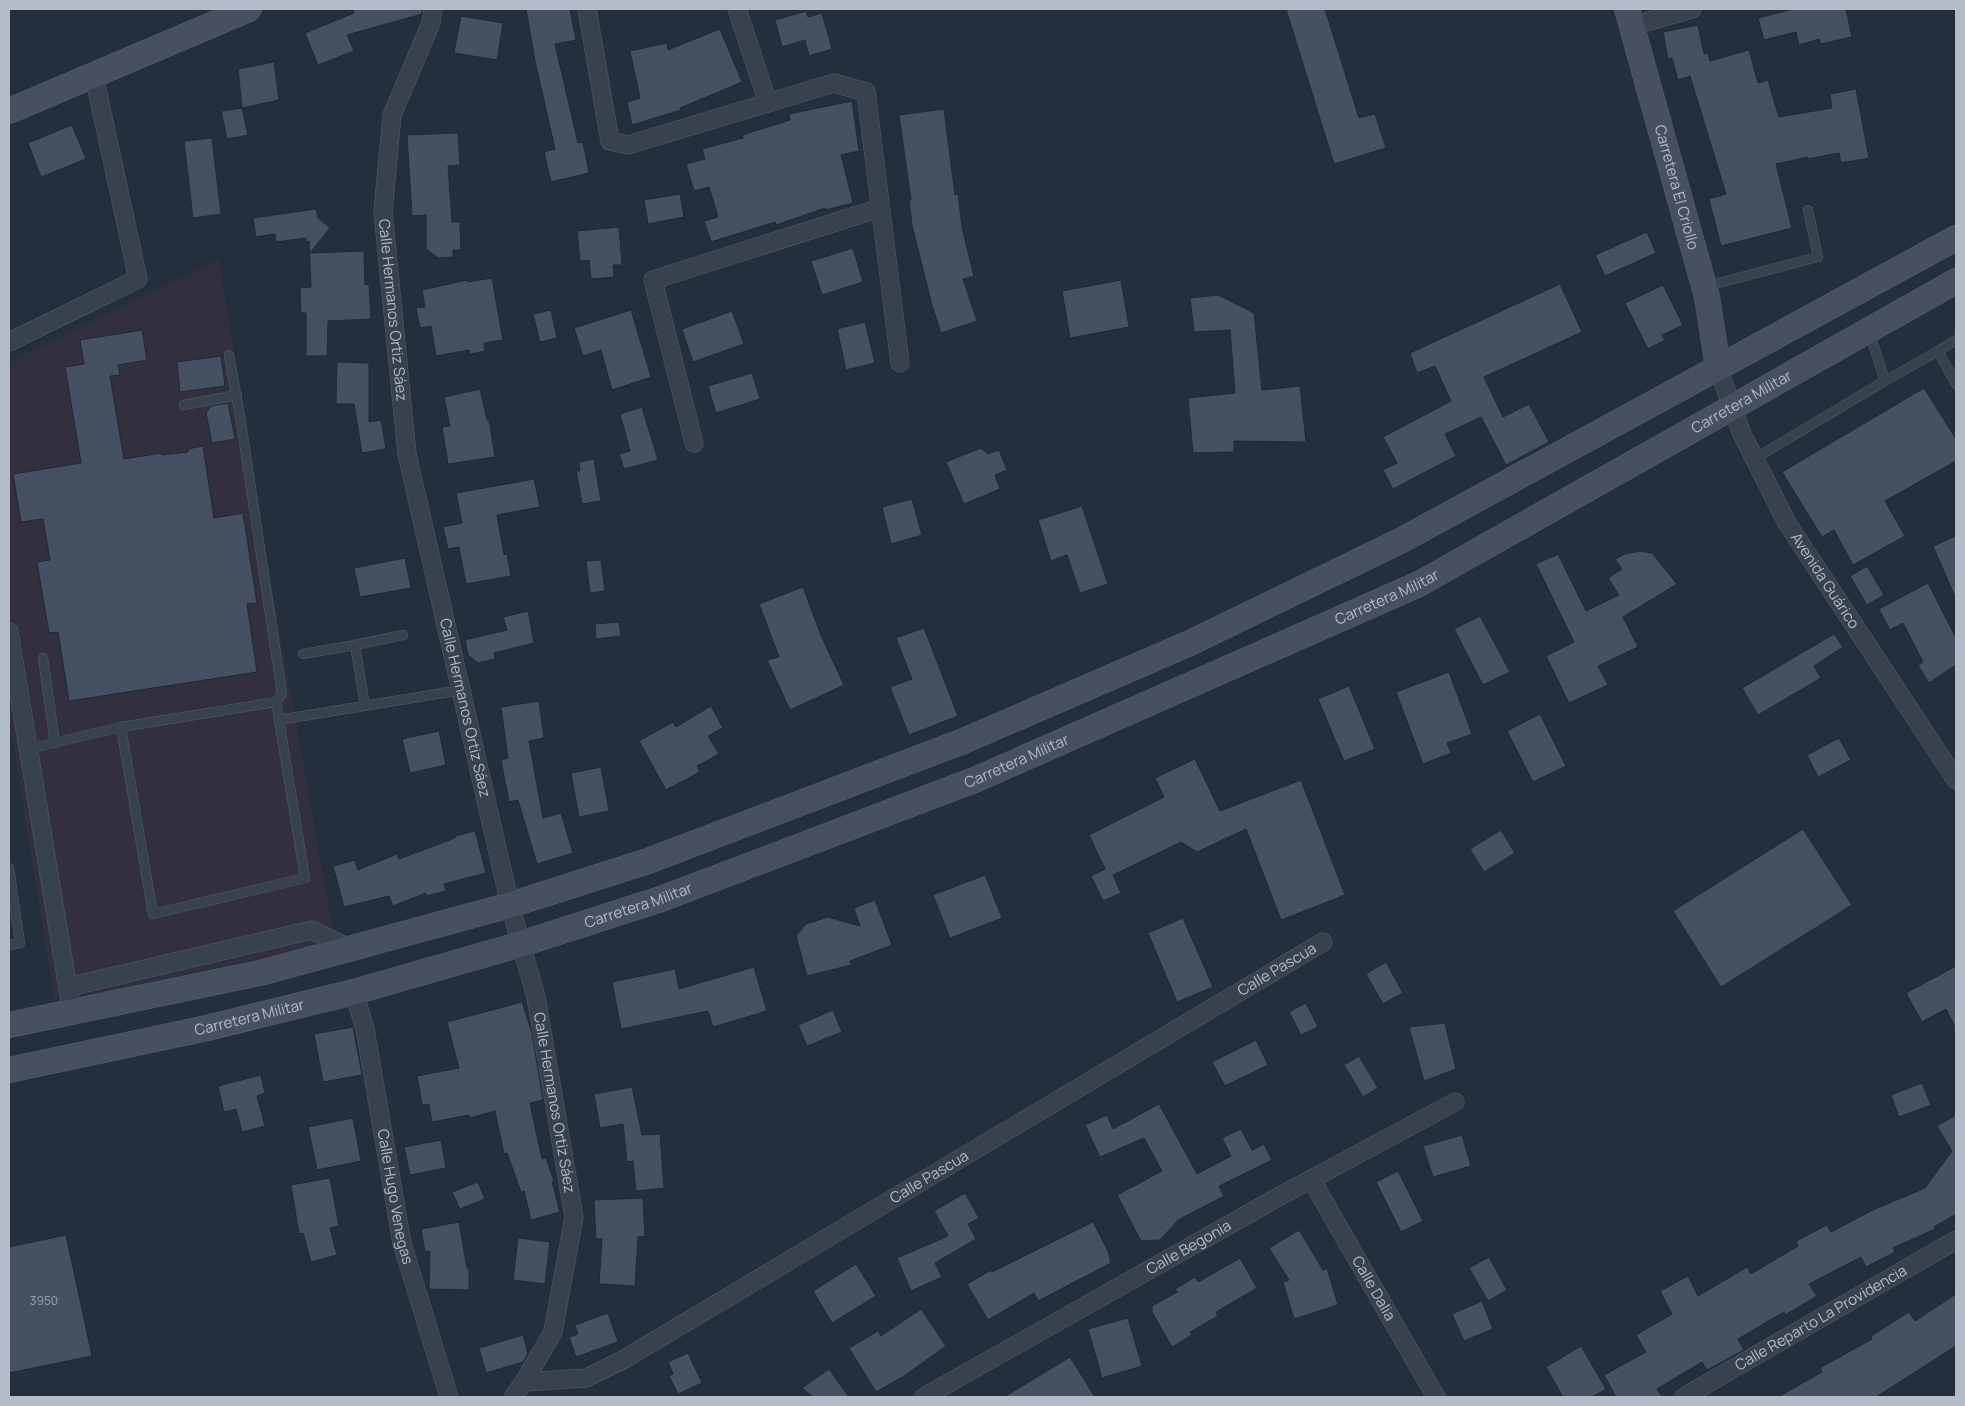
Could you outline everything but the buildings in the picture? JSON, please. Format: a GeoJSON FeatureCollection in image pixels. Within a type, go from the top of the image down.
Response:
{"type":"FeatureCollection","features":[{"type":"Feature","properties":{"kind":"main road"},"geometry":{"type":"LineString","coordinates":[[9,111],[249,9]]}},
{"type":"Feature","properties":{"kind":"main road","name":"Carretera El Criollo"},"geometry":{"type":"LineString","coordinates":[[1629,17],[1704,287],[1718,368]]}},
{"type":"Feature","properties":{"kind":"main road"},"geometry":{"type":"LineString","coordinates":[[9,1025],[264,972],[510,905],[648,861],[961,742],[1190,643],[1402,540],[1956,238]]}},
{"type":"Feature","properties":{"kind":"main road","name":"Carretera Militar"},"geometry":{"type":"LineString","coordinates":[[9,1070],[207,1028],[354,992],[520,944],[661,899],[977,779],[1418,584],[1956,281]]}},
{"type":"Feature","properties":{"kind":"street","name":"Calle Hermanos Ortiz Sáez"},"geometry":{"type":"LineString","coordinates":[[434,9],[431,23],[392,115],[383,212],[407,454],[510,905],[536,997],[574,1217],[553,1332],[524,1382],[513,1397]]}},
{"type":"Feature","properties":{"kind":"street"},"geometry":{"type":"LineString","coordinates":[[587,9],[610,141],[628,145],[834,83],[866,92],[900,363]]}},
{"type":"Feature","properties":{"kind":"street"},"geometry":{"type":"LineString","coordinates":[[737,9],[768,103]]}},
{"type":"Feature","properties":{"kind":"street"},"geometry":{"type":"LineString","coordinates":[[1629,17],[1692,9]]}},
{"type":"Feature","properties":{"kind":"street"},"geometry":{"type":"LineString","coordinates":[[9,342],[138,279],[94,76]]}},
{"type":"Feature","properties":{"kind":"street"},"geometry":{"type":"LineString","coordinates":[[694,443],[653,280],[880,208]]}},
{"type":"Feature","properties":{"kind":"street","name":"Avenida Guárico"},"geometry":{"type":"LineString","coordinates":[[1718,368],[1742,434],[1787,523],[1956,780]]}},
{"type":"Feature","properties":{"kind":"street"},"geometry":{"type":"LineString","coordinates":[[9,632],[72,1013]]}},
{"type":"Feature","properties":{"kind":"street"},"geometry":{"type":"LineString","coordinates":[[68,987],[312,930],[351,949]]}},
{"type":"Feature","properties":{"kind":"street","name":"Calle Pascua"},"geometry":{"type":"LineString","coordinates":[[524,1382],[586,1378],[621,1361],[1323,942]]}},
{"type":"Feature","properties":{"kind":"street","name":"Calle Hugo Venegas"},"geometry":{"type":"LineString","coordinates":[[354,992],[364,1029],[402,1243],[449,1397]]}},
{"type":"Feature","properties":{"kind":"street","name":"Calle Begonia"},"geometry":{"type":"LineString","coordinates":[[924,1397],[1311,1179],[1455,1102]]}},
{"type":"Feature","properties":{"kind":"street","name":"Calle Dalia"},"geometry":{"type":"LineString","coordinates":[[1311,1179],[1436,1397]]}},
{"type":"Feature","properties":{"kind":"street","name":"Calle Reparto La Providencia"},"geometry":{"type":"LineString","coordinates":[[1684,1397],[1956,1240]]}},
{"type":"Feature","properties":{"kind":"lane"},"geometry":{"type":"LineString","coordinates":[[1704,287],[1818,257],[1808,210]]}},
{"type":"Feature","properties":{"kind":"lane"},"geometry":{"type":"LineString","coordinates":[[1869,330],[1886,381]]}},
{"type":"Feature","properties":{"kind":"lane"},"geometry":{"type":"LineString","coordinates":[[1754,459],[1956,340]]}},
{"type":"Feature","properties":{"kind":"lane"},"geometry":{"type":"LineString","coordinates":[[1938,351],[1956,384]]}},
{"type":"Feature","properties":{"kind":"lane"},"geometry":{"type":"LineString","coordinates":[[28,749],[122,728],[276,702],[282,694],[237,395],[229,355]]}},
{"type":"Feature","properties":{"kind":"lane"},"geometry":{"type":"LineString","coordinates":[[184,405],[237,395]]}},
{"type":"Feature","properties":{"kind":"lane"},"geometry":{"type":"LineString","coordinates":[[303,654],[403,635]]}},
{"type":"Feature","properties":{"kind":"lane"},"geometry":{"type":"LineString","coordinates":[[355,645],[365,706]]}},
{"type":"Feature","properties":{"kind":"lane"},"geometry":{"type":"LineString","coordinates":[[43,658],[55,743]]}},
{"type":"Feature","properties":{"kind":"lane"},"geometry":{"type":"LineString","coordinates":[[279,720],[461,690]]}},
{"type":"Feature","properties":{"kind":"lane"},"geometry":{"type":"LineString","coordinates":[[122,728],[153,914],[305,878],[276,702]]}},
{"type":"Feature","properties":{"kind":"lane"},"geometry":{"type":"LineString","coordinates":[[9,868],[20,943],[9,945]]}},
{"type":"Feature","properties":{"kind":"shaded area"},"geometry":{"type":"Polygon","coordinates":[[[219,259],[263,538],[335,942],[103,992],[54,999],[9,716],[9,362],[219,259]]]}}]}
